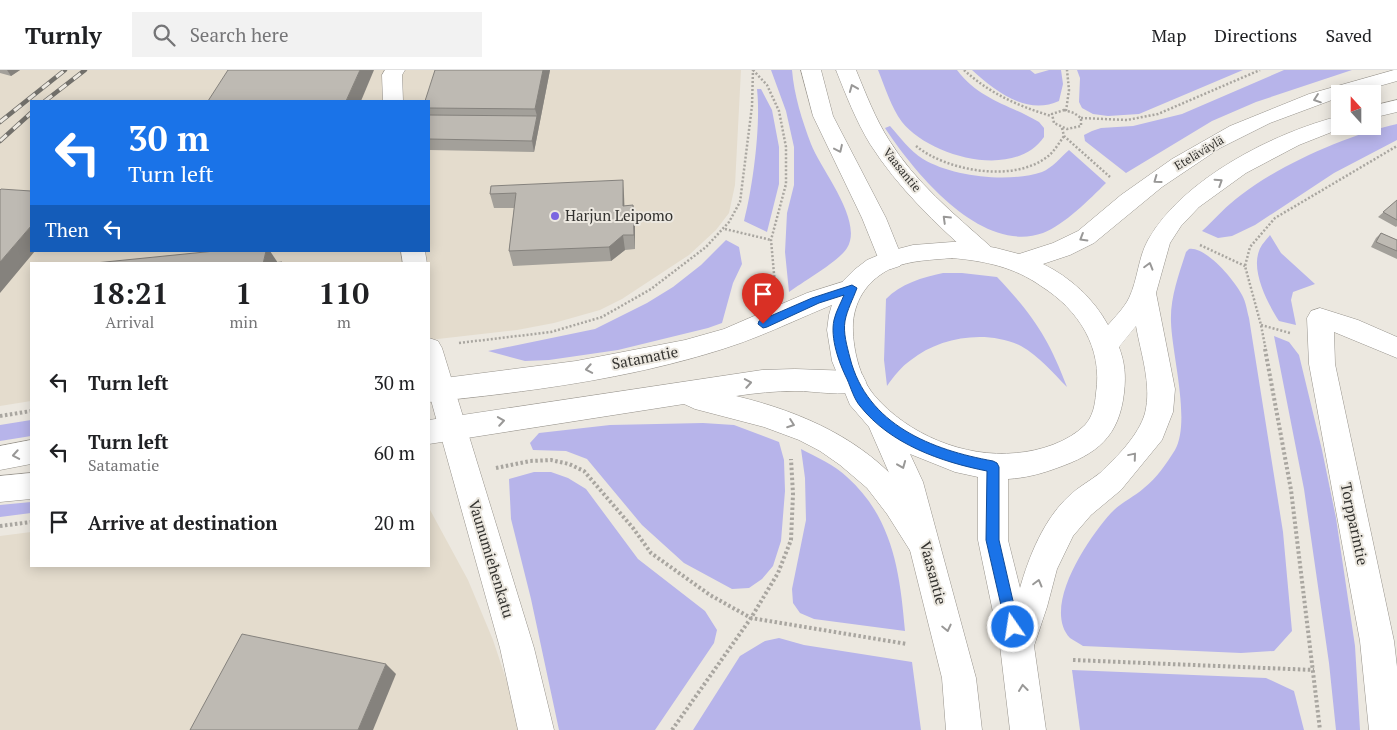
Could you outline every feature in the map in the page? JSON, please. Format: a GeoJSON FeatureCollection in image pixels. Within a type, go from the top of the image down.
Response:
{"type":"FeatureCollection","features":[{"type":"Feature","properties":{"kind":"main road"},"geometry":{"type":"LineString","coordinates":[[392,100],[392,75],[395,70]]}},
{"type":"Feature","properties":{"kind":"main road"},"geometry":{"type":"LineString","coordinates":[[811,70],[823,116],[874,218],[891,260]]}},
{"type":"Feature","properties":{"kind":"main road","name":"Vaasantie"},"geometry":{"type":"LineString","coordinates":[[846,70],[861,107],[880,143],[899,169],[922,196],[982,252]]}},
{"type":"Feature","properties":{"kind":"main road","name":"Eteläväylä"},"geometry":{"type":"LineString","coordinates":[[1018,263],[1067,247],[1087,236],[1120,207],[1189,157],[1226,137],[1302,104],[1397,75]]}},
{"type":"Feature","properties":{"kind":"main road"},"geometry":{"type":"LineString","coordinates":[[1381,110],[1397,106]]}},
{"type":"Feature","properties":{"kind":"main road"},"geometry":{"type":"LineString","coordinates":[[1106,344],[1122,327],[1143,293],[1149,264],[1159,240],[1175,217],[1208,189],[1274,148],[1331,125]]}},
{"type":"Feature","properties":{"kind":"main road"},"geometry":{"type":"LineString","coordinates":[[930,251],[982,252],[1018,263],[1038,272],[1065,291],[1095,324],[1106,344],[1113,372],[1110,400],[1104,419],[1094,434],[1079,446],[1036,462],[1016,466],[993,467],[962,461],[915,443],[881,421],[863,402],[852,382],[839,335],[840,320],[852,288],[876,266],[891,260],[930,251]]}},
{"type":"Feature","properties":{"kind":"main road","name":"Satamatie"},"geometry":{"type":"LineString","coordinates":[[435,390],[572,372],[665,355],[722,340],[816,300],[852,288]]}},
{"type":"Feature","properties":{"kind":"main road"},"geometry":{"type":"LineString","coordinates":[[1017,646],[1042,567],[1062,526],[1080,505],[1111,481],[1152,432],[1159,412],[1161,389],[1143,293]]}},
{"type":"Feature","properties":{"kind":"main road","name":"Torpparintie"},"geometry":{"type":"LineString","coordinates":[[1387,730],[1377,640],[1322,364],[1320,318],[1397,348]]}},
{"type":"Feature","properties":{"kind":"main road","name":"Vaunumiehenkatu"},"geometry":{"type":"LineString","coordinates":[[430,355],[441,430],[466,474],[508,614],[532,705],[536,730]]}},
{"type":"Feature","properties":{"kind":"main road"},"geometry":{"type":"LineString","coordinates":[[441,430],[762,381],[852,382]]}},
{"type":"Feature","properties":{"kind":"main road"},"geometry":{"type":"LineString","coordinates":[[676,394],[743,408],[794,425],[821,437],[850,455],[871,472],[889,494],[926,547]]}},
{"type":"Feature","properties":{"kind":"main road","name":"Vaasantie"},"geometry":{"type":"LineString","coordinates":[[881,421],[908,482],[926,547],[959,678],[964,730]]}},
{"type":"Feature","properties":{"kind":"main road"},"geometry":{"type":"LineString","coordinates":[[0,458],[30,452]]}},
{"type":"Feature","properties":{"kind":"main road"},"geometry":{"type":"LineString","coordinates":[[993,467],[993,540],[1017,646],[1028,730]]}},
{"type":"Feature","properties":{"kind":"main road"},"geometry":{"type":"LineString","coordinates":[[0,489],[30,486]]}},
{"type":"Feature","properties":{"kind":"path"},"geometry":{"type":"LineString","coordinates":[[457,343],[552,331],[600,318],[640,298],[692,259],[725,229],[735,214],[741,194],[752,106],[753,70]]}},
{"type":"Feature","properties":{"kind":"path"},"geometry":{"type":"LineString","coordinates":[[753,70],[767,85],[779,111],[786,147],[786,184],[771,240],[775,285]]}},
{"type":"Feature","properties":{"kind":"path"},"geometry":{"type":"LineString","coordinates":[[964,70],[996,96],[1021,108],[1051,116]]}},
{"type":"Feature","properties":{"kind":"path"},"geometry":{"type":"LineString","coordinates":[[1066,110],[1070,92],[1067,70]]}},
{"type":"Feature","properties":{"kind":"path"},"geometry":{"type":"LineString","coordinates":[[1051,116],[1055,112],[1066,110],[1082,118],[1128,120],[1142,118],[1170,109],[1260,70]]}},
{"type":"Feature","properties":{"kind":"path"},"geometry":{"type":"LineString","coordinates":[[1051,116],[1054,123],[1062,128],[1077,128],[1082,124],[1082,118]]}},
{"type":"Feature","properties":{"kind":"path"},"geometry":{"type":"LineString","coordinates":[[1062,128],[1064,136],[1110,177]]}},
{"type":"Feature","properties":{"kind":"path"},"geometry":{"type":"LineString","coordinates":[[911,142],[928,156],[947,163],[990,171],[1009,171],[1024,168],[1046,158],[1056,149],[1064,136]]}},
{"type":"Feature","properties":{"kind":"path"},"geometry":{"type":"LineString","coordinates":[[1320,730],[1291,490],[1261,325],[1245,266],[1250,247],[1275,218],[1397,146]]}},
{"type":"Feature","properties":{"kind":"path"},"geometry":{"type":"LineString","coordinates":[[725,229],[771,240]]}},
{"type":"Feature","properties":{"kind":"path"},"geometry":{"type":"LineString","coordinates":[[1200,245],[1214,254],[1245,266]]}},
{"type":"Feature","properties":{"kind":"path"},"geometry":{"type":"LineString","coordinates":[[0,416],[30,411]]}},
{"type":"Feature","properties":{"kind":"path"},"geometry":{"type":"LineString","coordinates":[[672,730],[751,618],[778,573],[791,540],[793,494],[791,459]]}},
{"type":"Feature","properties":{"kind":"path"},"geometry":{"type":"LineString","coordinates":[[466,474],[530,461],[551,460],[577,467],[584,471],[599,486],[651,553],[710,595],[751,618],[907,644]]}},
{"type":"Feature","properties":{"kind":"path"},"geometry":{"type":"LineString","coordinates":[[0,526],[30,522]]}},
{"type":"Feature","properties":{"kind":"path"},"geometry":{"type":"LineString","coordinates":[[1073,660],[1314,670]]}},
{"type":"Feature","properties":{"kind":"shaded area"},"geometry":{"type":"Polygon","coordinates":[[[0,70],[741,70],[735,185],[729,213],[716,230],[689,255],[622,299],[600,310],[554,323],[517,330],[430,340],[430,262],[30,262],[30,401],[0,406],[0,70]]]}},
{"type":"Feature","properties":{"kind":"shaded area"},"geometry":{"type":"Polygon","coordinates":[[[771,70],[792,70],[799,107],[811,144],[846,210],[850,224],[851,237],[843,253],[829,265],[789,292],[785,252],[787,213],[794,185],[794,147],[786,111],[771,70]]]}},
{"type":"Feature","properties":{"kind":"shaded area"},"geometry":{"type":"Polygon","coordinates":[[[878,70],[957,70],[985,95],[1039,122],[1044,128],[1044,137],[1031,150],[1014,158],[994,160],[973,159],[932,145],[915,134],[902,122],[891,103],[878,70]]]}},
{"type":"Feature","properties":{"kind":"shaded area"},"geometry":{"type":"Polygon","coordinates":[[[972,70],[1030,70],[1035,74],[1049,70],[1061,70],[1063,84],[1059,101],[1047,105],[1023,103],[1001,93],[972,70]]]}},
{"type":"Feature","properties":{"kind":"shaded area"},"geometry":{"type":"Polygon","coordinates":[[[1077,70],[1243,70],[1139,114],[1108,116],[1093,114],[1082,108],[1079,102],[1080,78],[1077,70]]]}},
{"type":"Feature","properties":{"kind":"shaded area"},"geometry":{"type":"Polygon","coordinates":[[[1284,70],[1352,70],[1256,102],[1212,121],[1126,173],[1085,141],[1084,135],[1101,128],[1133,126],[1182,114],[1284,70]]]}},
{"type":"Feature","properties":{"kind":"shaded area"},"geometry":{"type":"Polygon","coordinates":[[[757,89],[761,89],[772,110],[779,147],[779,184],[767,232],[744,221],[755,155],[758,120],[757,89]]]}},
{"type":"Feature","properties":{"kind":"shaded area"},"geometry":{"type":"Polygon","coordinates":[[[1397,124],[1397,140],[1334,173],[1255,225],[1232,236],[1218,238],[1202,231],[1236,199],[1275,172],[1316,152],[1358,135],[1381,135],[1381,128],[1397,124]]]}},
{"type":"Feature","properties":{"kind":"shaded area"},"geometry":{"type":"Polygon","coordinates":[[[890,126],[918,156],[935,165],[965,174],[1014,177],[1042,172],[1053,165],[1069,150],[1106,183],[1068,218],[1043,233],[1020,237],[996,232],[973,221],[931,186],[913,166],[885,128],[890,126]]]}},
{"type":"Feature","properties":{"kind":"shaded area"},"geometry":{"type":"Polygon","coordinates":[[[1270,235],[1281,253],[1315,284],[1293,292],[1291,300],[1296,325],[1279,321],[1270,306],[1259,278],[1257,259],[1259,251],[1270,235]]]}},
{"type":"Feature","properties":{"kind":"shaded area"},"geometry":{"type":"Polygon","coordinates":[[[726,240],[739,247],[742,264],[733,283],[722,323],[618,350],[549,360],[525,361],[488,351],[595,329],[647,303],[673,287],[701,265],[726,240]]]}},
{"type":"Feature","properties":{"kind":"shaded area"},"geometry":{"type":"Polygon","coordinates":[[[1189,249],[1203,253],[1227,274],[1243,298],[1249,318],[1283,532],[1292,631],[1274,651],[1241,653],[1083,646],[1070,638],[1063,625],[1061,609],[1064,591],[1071,573],[1091,538],[1115,509],[1153,480],[1165,466],[1175,450],[1179,438],[1181,406],[1171,313],[1178,277],[1186,252],[1189,249]]]}},
{"type":"Feature","properties":{"kind":"shaded area"},"geometry":{"type":"Polygon","coordinates":[[[943,273],[997,277],[1021,303],[1039,328],[1054,355],[1067,387],[1040,360],[1021,346],[1008,341],[979,337],[949,341],[922,352],[904,366],[887,386],[884,360],[886,299],[898,289],[912,282],[943,273]]]}},
{"type":"Feature","properties":{"kind":"shaded area"},"geometry":{"type":"Polygon","coordinates":[[[1274,336],[1289,342],[1299,355],[1322,450],[1336,518],[1355,646],[1360,730],[1336,730],[1329,663],[1304,489],[1274,336]]]}},
{"type":"Feature","properties":{"kind":"shaded area"},"geometry":{"type":"Polygon","coordinates":[[[30,420],[30,436],[0,441],[0,425],[30,420]]]}},
{"type":"Feature","properties":{"kind":"shaded area"},"geometry":{"type":"Polygon","coordinates":[[[703,423],[734,425],[779,442],[784,460],[785,491],[781,541],[773,566],[762,579],[749,588],[732,589],[684,563],[642,525],[587,459],[566,451],[533,450],[530,443],[539,433],[610,425],[703,423]]]}},
{"type":"Feature","properties":{"kind":"shaded area"},"geometry":{"type":"Polygon","coordinates":[[[801,449],[842,473],[862,493],[875,510],[884,528],[897,568],[905,631],[814,619],[800,613],[793,603],[792,589],[806,520],[805,478],[801,449]]]}},
{"type":"Feature","properties":{"kind":"shaded area"},"geometry":{"type":"Polygon","coordinates":[[[534,472],[551,472],[568,478],[586,489],[638,559],[705,611],[717,630],[714,643],[655,730],[559,730],[531,599],[511,519],[509,479],[534,472]]]}},
{"type":"Feature","properties":{"kind":"shaded area"},"geometry":{"type":"Polygon","coordinates":[[[30,502],[30,513],[0,517],[0,505],[30,502]]]}},
{"type":"Feature","properties":{"kind":"shaded area"},"geometry":{"type":"Polygon","coordinates":[[[430,510],[468,580],[493,640],[514,703],[518,730],[0,730],[0,536],[30,532],[30,567],[430,567],[430,510]]]}},
{"type":"Feature","properties":{"kind":"shaded area"},"geometry":{"type":"Polygon","coordinates":[[[779,638],[804,645],[912,662],[921,730],[693,730],[740,656],[765,641],[779,638]]]}},
{"type":"Feature","properties":{"kind":"shaded area"},"geometry":{"type":"Polygon","coordinates":[[[1072,670],[1266,678],[1294,691],[1304,730],[1080,730],[1072,670]]]}},
{"type":"Feature","properties":{"kind":"building"},"geometry":{"type":"Polygon","coordinates":[[[228,70],[360,70],[346,100],[209,100],[228,70]]]}},
{"type":"Feature","properties":{"kind":"building"},"geometry":{"type":"Polygon","coordinates":[[[435,70],[543,70],[535,109],[430,108],[430,100],[425,100],[435,70]]]}},
{"type":"Feature","properties":{"kind":"building"},"geometry":{"type":"Polygon","coordinates":[[[430,115],[537,116],[532,141],[430,139],[430,115]]]}},
{"type":"Feature","properties":{"kind":"building"},"geometry":{"type":"Polygon","coordinates":[[[623,180],[623,206],[633,205],[634,235],[623,235],[609,247],[509,251],[516,193],[490,194],[491,186],[623,180]]]}},
{"type":"Feature","properties":{"kind":"building"},"geometry":{"type":"Polygon","coordinates":[[[0,190],[30,191],[30,227],[0,262],[0,190]]]}},
{"type":"Feature","properties":{"kind":"building"},"geometry":{"type":"Polygon","coordinates":[[[1397,200],[1397,220],[1383,212],[1397,200]]]}},
{"type":"Feature","properties":{"kind":"building"},"geometry":{"type":"Polygon","coordinates":[[[1381,233],[1397,240],[1397,251],[1376,242],[1381,233]]]}},
{"type":"Feature","properties":{"kind":"building"},"geometry":{"type":"Polygon","coordinates":[[[205,252],[266,252],[263,262],[105,262],[205,252]]]}},
{"type":"Feature","properties":{"kind":"building"},"geometry":{"type":"Polygon","coordinates":[[[242,634],[386,664],[358,730],[190,730],[242,634]]]}},
{"type":"Feature","properties":{"kind":"railway"},"geometry":{"type":"LineString","coordinates":[[0,122],[65,70]]}},
{"type":"Feature","properties":{"kind":"railway"},"geometry":{"type":"LineString","coordinates":[[46,100],[85,70]]}},
{"type":"Feature","properties":{"kind":"railway"},"geometry":{"type":"LineString","coordinates":[[0,141],[30,114]]}},
{"type":"Feature","properties":{"kind":"place","name":"Harjun Leipomo"},"geometry":{"type":"Point","coordinates":[555,216]}},
{"type":"Feature","properties":{"kind":"route"},"geometry":{"type":"LineString","coordinates":[[763,324],[816,300],[852,288],[844,304],[839,335],[852,382],[863,402],[881,421],[915,443],[962,461],[993,467],[993,540],[1013,627]]}}]}
